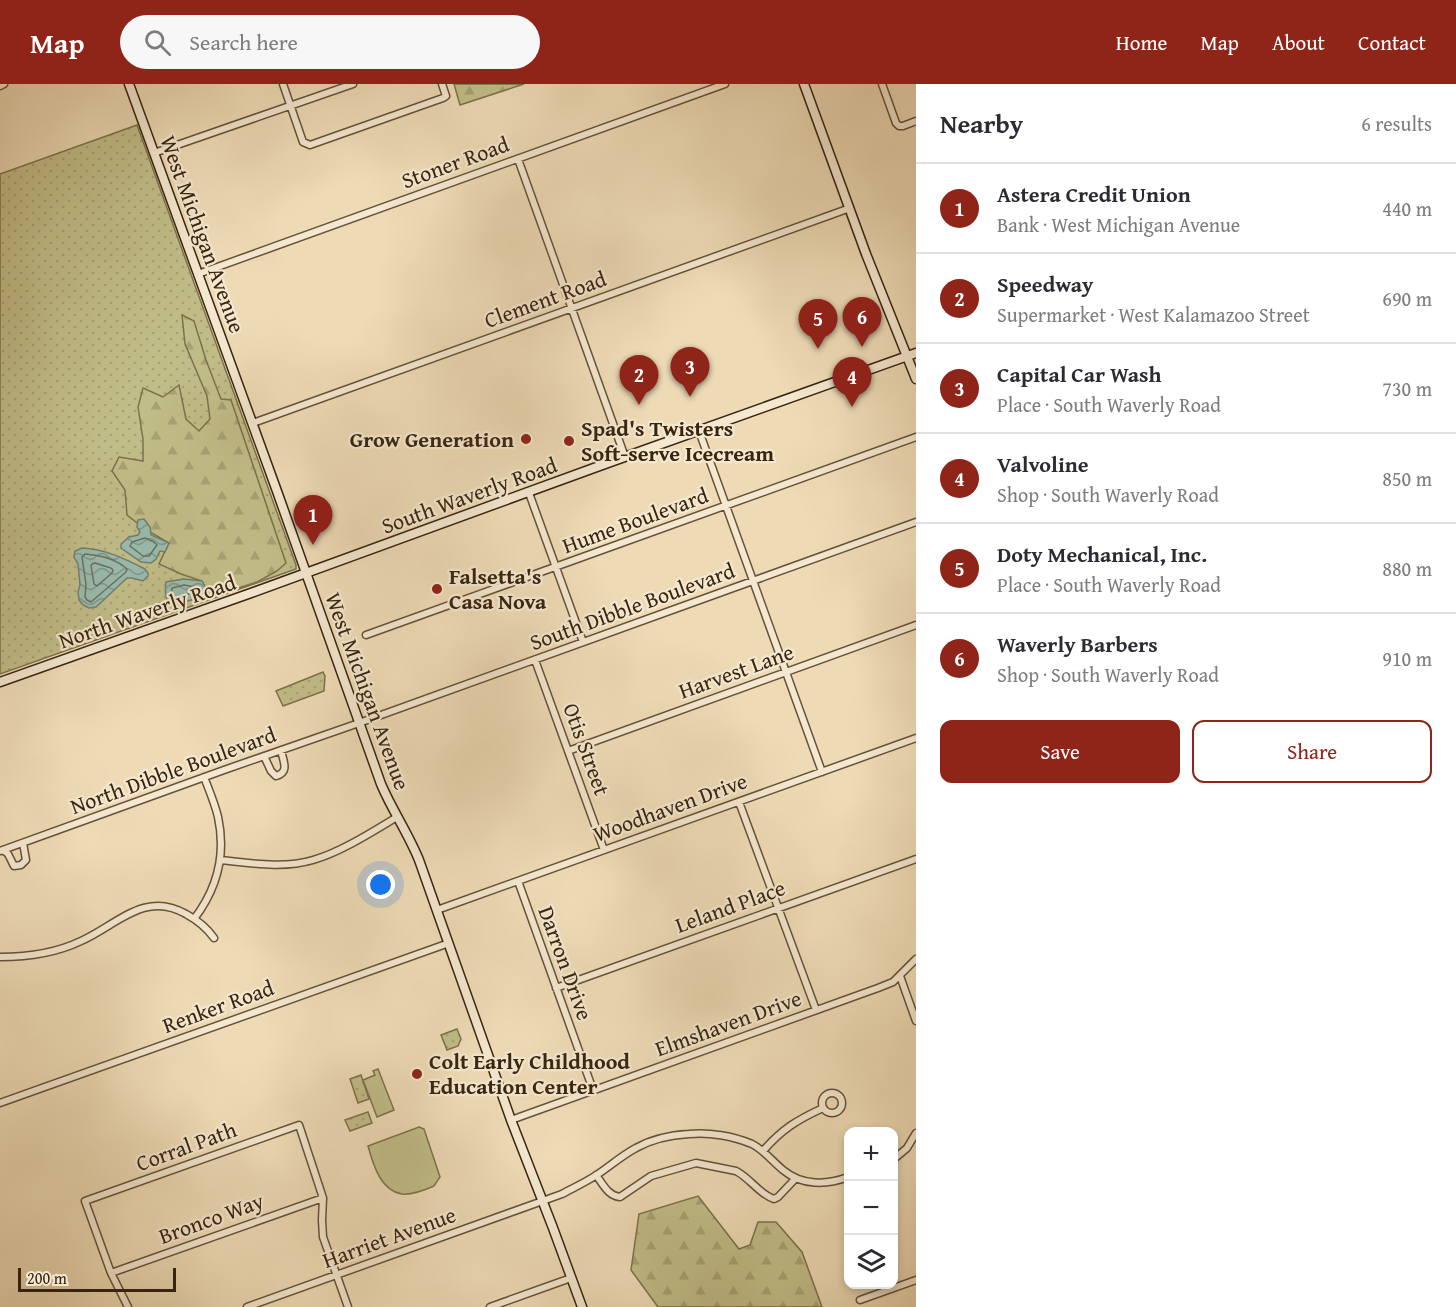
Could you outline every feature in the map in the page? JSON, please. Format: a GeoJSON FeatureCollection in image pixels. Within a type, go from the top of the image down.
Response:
{"type":"FeatureCollection","features":[{"type":"Feature","properties":{"kind":"street"},"geometry":{"type":"LineString","coordinates":[[0,86],[4,84]]}},
{"type":"Feature","properties":{"kind":"street","name":"West Michigan Avenue"},"geometry":{"type":"LineString","coordinates":[[129,84],[253,423],[381,784],[414,849],[511,1120],[582,1307]]}},
{"type":"Feature","properties":{"kind":"street"},"geometry":{"type":"LineString","coordinates":[[283,84],[303,142],[310,145],[443,98],[446,96],[442,84]]}},
{"type":"Feature","properties":{"kind":"street"},"geometry":{"type":"LineString","coordinates":[[154,153],[353,84]]}},
{"type":"Feature","properties":{"kind":"street","name":"Stoner Road"},"geometry":{"type":"LineString","coordinates":[[198,273],[724,84]]}},
{"type":"Feature","properties":{"kind":"street"},"geometry":{"type":"LineString","coordinates":[[804,84],[916,379]]}},
{"type":"Feature","properties":{"kind":"street"},"geometry":{"type":"LineString","coordinates":[[882,84],[896,123],[903,126],[916,121]]}},
{"type":"Feature","properties":{"kind":"street"},"geometry":{"type":"LineString","coordinates":[[518,159],[625,457]]}},
{"type":"Feature","properties":{"kind":"street","name":"Clement Road"},"geometry":{"type":"LineString","coordinates":[[253,423],[850,208]]}},
{"type":"Feature","properties":{"kind":"street","name":"South Waverly Road"},"geometry":{"type":"LineString","coordinates":[[306,573],[916,352]]}},
{"type":"Feature","properties":{"kind":"street"},"geometry":{"type":"LineString","coordinates":[[699,431],[822,772]]}},
{"type":"Feature","properties":{"kind":"street","name":"Hume Boulevard"},"geometry":{"type":"LineString","coordinates":[[366,636],[916,437]]}},
{"type":"Feature","properties":{"kind":"street"},"geometry":{"type":"LineString","coordinates":[[529,493],[583,642]]}},
{"type":"Feature","properties":{"kind":"street","name":"South Dibble Boulevard"},"geometry":{"type":"LineString","coordinates":[[359,723],[916,522]]}},
{"type":"Feature","properties":{"kind":"street","name":"North Waverly Road"},"geometry":{"type":"LineString","coordinates":[[0,682],[306,573]]}},
{"type":"Feature","properties":{"kind":"street","name":"Harvest Lane"},"geometry":{"type":"LineString","coordinates":[[568,751],[916,625]]}},
{"type":"Feature","properties":{"kind":"street","name":"Otis Street"},"geometry":{"type":"LineString","coordinates":[[535,660],[604,850]]}},
{"type":"Feature","properties":{"kind":"street","name":"North Dibble Boulevard"},"geometry":{"type":"LineString","coordinates":[[2,851],[359,723]]}},
{"type":"Feature","properties":{"kind":"street","name":"Woodhaven Drive"},"geometry":{"type":"LineString","coordinates":[[437,910],[916,738]]}},
{"type":"Feature","properties":{"kind":"street"},"geometry":{"type":"LineString","coordinates":[[264,756],[271,771],[279,776],[284,773],[285,769],[280,750]]}},
{"type":"Feature","properties":{"kind":"street"},"geometry":{"type":"LineString","coordinates":[[194,919],[208,900],[220,860],[220,828],[204,777]]}},
{"type":"Feature","properties":{"kind":"street"},"geometry":{"type":"LineString","coordinates":[[739,802],[816,1010]]}},
{"type":"Feature","properties":{"kind":"street"},"geometry":{"type":"LineString","coordinates":[[220,860],[278,865],[313,861],[339,850],[397,817]]}},
{"type":"Feature","properties":{"kind":"street"},"geometry":{"type":"LineString","coordinates":[[2,851],[8,854],[14,866],[21,865],[26,860],[23,843]]}},
{"type":"Feature","properties":{"kind":"street","name":"Leland Place"},"geometry":{"type":"LineString","coordinates":[[556,988],[916,859]]}},
{"type":"Feature","properties":{"kind":"street","name":"Darron Drive"},"geometry":{"type":"LineString","coordinates":[[518,881],[593,1090]]}},
{"type":"Feature","properties":{"kind":"street"},"geometry":{"type":"LineString","coordinates":[[0,957],[56,951],[82,941],[142,908],[160,905],[180,910],[205,928],[214,938]]}},
{"type":"Feature","properties":{"kind":"street","name":"Renker Road"},"geometry":{"type":"LineString","coordinates":[[0,1103],[448,943]]}},
{"type":"Feature","properties":{"kind":"street","name":"Elmshaven Drive"},"geometry":{"type":"LineString","coordinates":[[511,1120],[878,988],[893,982],[916,959]]}},
{"type":"Feature","properties":{"kind":"street"},"geometry":{"type":"LineString","coordinates":[[900,976],[916,1021]]}},
{"type":"Feature","properties":{"kind":"street"},"geometry":{"type":"LineString","coordinates":[[763,1151],[793,1123],[823,1108]]}},
{"type":"Feature","properties":{"kind":"street","name":"Corral Path"},"geometry":{"type":"LineString","coordinates":[[111,1273],[85,1201],[299,1125],[323,1198]]}},
{"type":"Feature","properties":{"kind":"street","name":"Harriet Avenue"},"geometry":{"type":"LineString","coordinates":[[247,1307],[543,1202],[580,1185],[637,1147],[671,1136],[690,1133],[718,1135],[752,1144],[796,1178]]}},
{"type":"Feature","properties":{"kind":"street"},"geometry":{"type":"LineString","coordinates":[[898,1155],[916,1133]]}},
{"type":"Feature","properties":{"kind":"street"},"geometry":{"type":"LineString","coordinates":[[596,1175],[610,1194],[616,1197],[620,1197],[651,1176],[696,1163],[736,1171],[774,1199],[796,1178],[825,1183],[844,1179]]}},
{"type":"Feature","properties":{"kind":"street"},"geometry":{"type":"LineString","coordinates":[[323,1198],[321,1228],[323,1237],[348,1307]]}},
{"type":"Feature","properties":{"kind":"street","name":"Bronco Way"},"geometry":{"type":"LineString","coordinates":[[111,1273],[323,1198]]}},
{"type":"Feature","properties":{"kind":"street"},"geometry":{"type":"LineString","coordinates":[[111,1273],[128,1307]]}},
{"type":"Feature","properties":{"kind":"street"},"geometry":{"type":"LineString","coordinates":[[490,1307],[571,1278]]}},
{"type":"Feature","properties":{"kind":"street"},"geometry":{"type":"LineString","coordinates":[[860,1300],[916,1280]]}},
{"type":"Feature","properties":{"kind":"green space"},"geometry":{"type":"Polygon","coordinates":[[[454,84],[524,84],[460,105],[454,84]]]}},
{"type":"Feature","properties":{"kind":"green space"},"geometry":{"type":"Polygon","coordinates":[[[137,125],[296,569],[0,674],[0,174],[137,125]]]}},
{"type":"Feature","properties":{"kind":"green space"},"geometry":{"type":"Polygon","coordinates":[[[182,315],[194,321],[221,399],[231,400],[286,563],[257,582],[210,597],[202,581],[159,564],[169,543],[127,515],[125,490],[112,471],[119,457],[143,461],[143,439],[138,407],[143,388],[163,397],[179,385],[186,419],[199,431],[210,419],[207,396],[185,344],[182,315]]]}},
{"type":"Feature","properties":{"kind":"green space"},"geometry":{"type":"Polygon","coordinates":[[[323,672],[324,691],[283,706],[276,691],[323,672]]]}},
{"type":"Feature","properties":{"kind":"green space"},"geometry":{"type":"Polygon","coordinates":[[[457,1029],[461,1039],[458,1046],[447,1050],[441,1035],[457,1029]]]}},
{"type":"Feature","properties":{"kind":"green space"},"geometry":{"type":"Polygon","coordinates":[[[378,1069],[394,1110],[377,1117],[363,1080],[375,1075],[373,1071],[378,1069]]]}},
{"type":"Feature","properties":{"kind":"green space"},"geometry":{"type":"Polygon","coordinates":[[[361,1075],[369,1099],[358,1103],[350,1079],[361,1075]]]}},
{"type":"Feature","properties":{"kind":"green space"},"geometry":{"type":"Polygon","coordinates":[[[368,1112],[372,1123],[350,1131],[345,1120],[368,1112]]]}},
{"type":"Feature","properties":{"kind":"green space"},"geometry":{"type":"Polygon","coordinates":[[[419,1127],[424,1129],[440,1177],[434,1186],[423,1191],[402,1194],[394,1192],[383,1182],[375,1168],[368,1146],[419,1127]]]}},
{"type":"Feature","properties":{"kind":"green space"},"geometry":{"type":"Polygon","coordinates":[[[698,1196],[739,1249],[750,1245],[758,1222],[776,1222],[802,1252],[822,1307],[658,1307],[631,1270],[639,1214],[698,1196]]]}},
{"type":"Feature","properties":{"kind":"water"},"geometry":{"type":"Polygon","coordinates":[[[144,519],[150,527],[151,535],[169,543],[165,552],[160,551],[151,563],[141,562],[121,548],[121,544],[129,537],[138,535],[140,532],[137,527],[138,520],[144,519]]]}},
{"type":"Feature","properties":{"kind":"water"},"geometry":{"type":"Polygon","coordinates":[[[82,548],[99,550],[123,558],[145,569],[148,576],[143,581],[127,578],[96,607],[89,608],[79,600],[78,592],[80,585],[78,564],[74,557],[75,551],[82,548]]]}},
{"type":"Feature","properties":{"kind":"water"},"geometry":{"type":"Polygon","coordinates":[[[184,579],[202,581],[210,597],[172,605],[166,595],[166,582],[184,579]]]}},
{"type":"Feature","properties":{"kind":"place","name":"Waverly Barbers"},"geometry":{"type":"Point","coordinates":[862,347]}},
{"type":"Feature","properties":{"kind":"place","name":"Doty Mechanical, Inc."},"geometry":{"type":"Point","coordinates":[818,349]}},
{"type":"Feature","properties":{"kind":"place","name":"Capital Car Wash"},"geometry":{"type":"Point","coordinates":[690,397]}},
{"type":"Feature","properties":{"kind":"place","name":"Speedway"},"geometry":{"type":"Point","coordinates":[639,405]}},
{"type":"Feature","properties":{"kind":"place","name":"Valvoline"},"geometry":{"type":"Point","coordinates":[852,407]}},
{"type":"Feature","properties":{"kind":"place","name":"Grow Generation"},"geometry":{"type":"Point","coordinates":[526,439]}},
{"type":"Feature","properties":{"kind":"place","name":"Spad's Twisters Soft-serve Icecream"},"geometry":{"type":"Point","coordinates":[569,441]}},
{"type":"Feature","properties":{"kind":"place","name":"Astera Credit Union"},"geometry":{"type":"Point","coordinates":[313,545]}},
{"type":"Feature","properties":{"kind":"place","name":"Falsetta's Casa Nova"},"geometry":{"type":"Point","coordinates":[437,589]}},
{"type":"Feature","properties":{"kind":"place","name":"Colt Early Childhood Education Center"},"geometry":{"type":"Point","coordinates":[417,1074]}}]}
